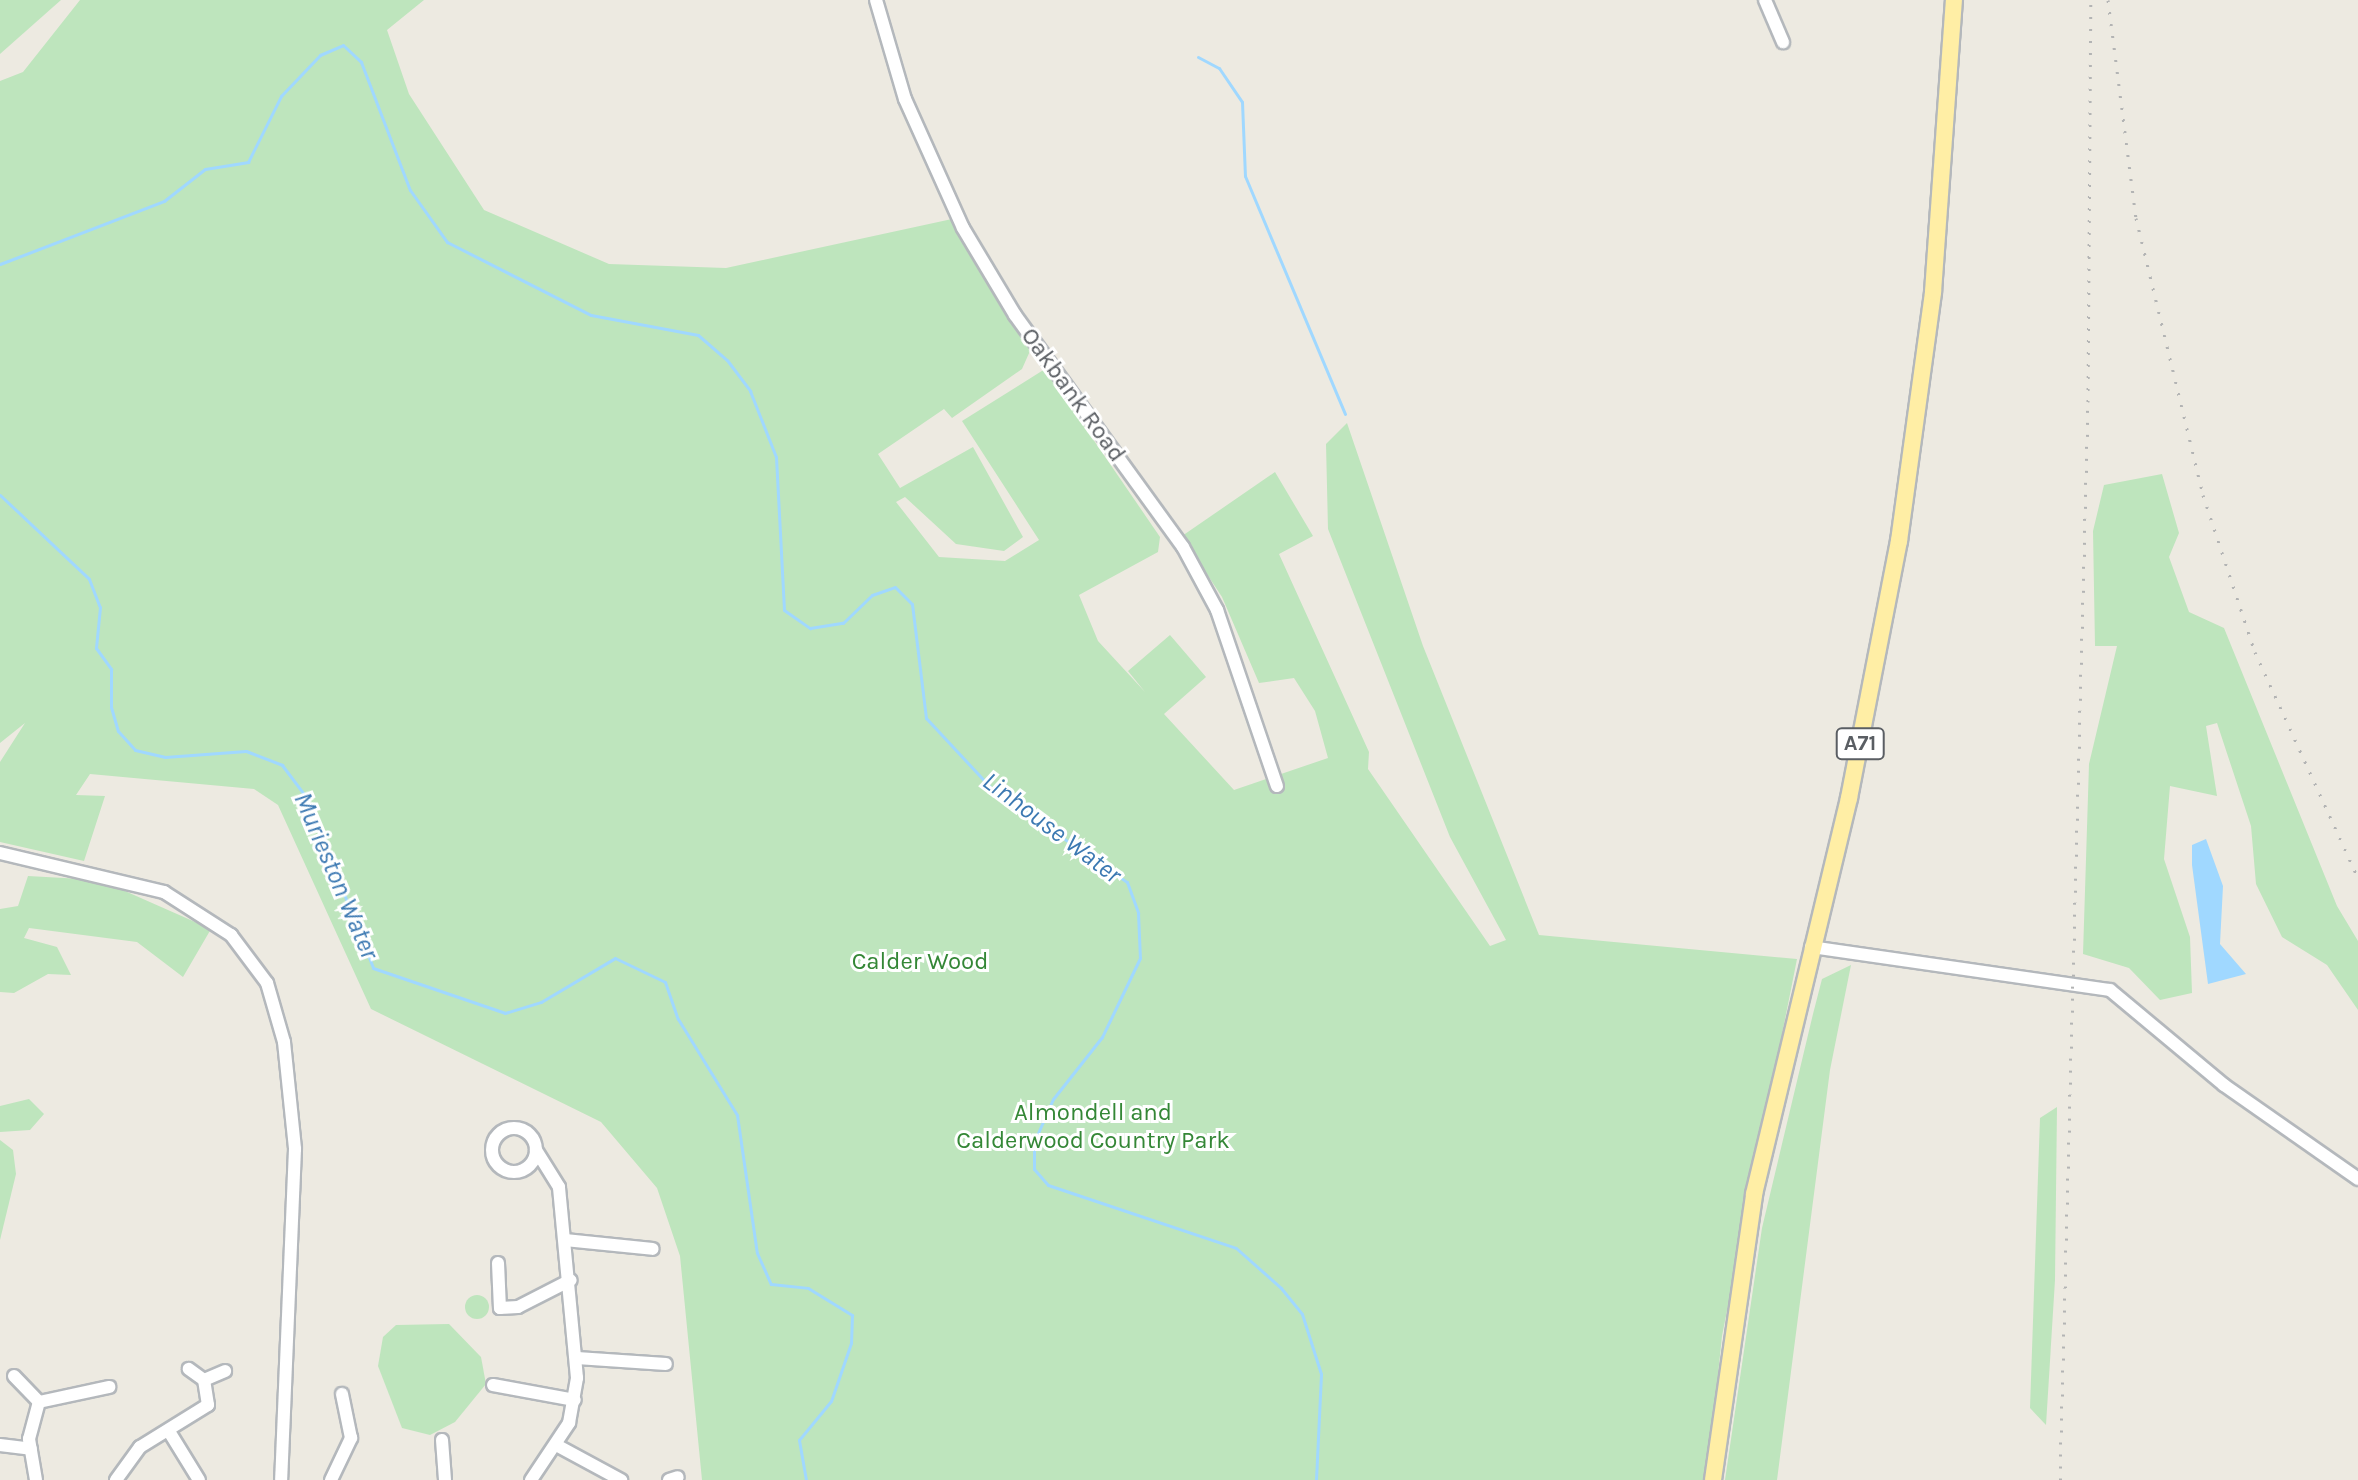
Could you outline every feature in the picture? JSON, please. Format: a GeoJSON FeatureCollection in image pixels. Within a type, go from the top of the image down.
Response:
{"type":"FeatureCollection","features":[{"type":"Feature","properties":{"kind":"main road","name":"A71"},"geometry":{"type":"LineString","coordinates":[[1713,1480],[1754,1194],[1855,767],[1912,457],[1942,198],[1954,0]]}},
{"type":"Feature","properties":{"kind":"street","name":"Oakbank Road"},"geometry":{"type":"LineString","coordinates":[[876,0],[905,99],[963,228],[1015,315],[1183,547],[1217,610],[1277,786]]}},
{"type":"Feature","properties":{"kind":"street"},"geometry":{"type":"LineString","coordinates":[[1765,0],[1783,42]]}},
{"type":"Feature","properties":{"kind":"street"},"geometry":{"type":"LineString","coordinates":[[0,853],[26,862],[164,892],[231,935],[267,983],[284,1042],[295,1149],[281,1480]]}},
{"type":"Feature","properties":{"kind":"street"},"geometry":{"type":"LineString","coordinates":[[1811,947],[2110,990],[2224,1085],[2358,1179]]}},
{"type":"Feature","properties":{"kind":"street"},"geometry":{"type":"LineString","coordinates":[[531,1480],[558,1446],[575,1400],[577,1358],[559,1187],[536,1150]]}},
{"type":"Feature","properties":{"kind":"street"},"geometry":{"type":"LineString","coordinates":[[565,1240],[645,1245]]}},
{"type":"Feature","properties":{"kind":"street"},"geometry":{"type":"LineString","coordinates":[[498,1263],[500,1308],[518,1307],[571,1280]]}},
{"type":"Feature","properties":{"kind":"street"},"geometry":{"type":"LineString","coordinates":[[577,1358],[666,1364]]}},
{"type":"Feature","properties":{"kind":"street"},"geometry":{"type":"LineString","coordinates":[[116,1480],[140,1447],[170,1433],[208,1405],[204,1380],[189,1369]]}},
{"type":"Feature","properties":{"kind":"street"},"geometry":{"type":"LineString","coordinates":[[204,1380],[225,1371]]}},
{"type":"Feature","properties":{"kind":"street"},"geometry":{"type":"LineString","coordinates":[[14,1376],[39,1402]]}},
{"type":"Feature","properties":{"kind":"street"},"geometry":{"type":"LineString","coordinates":[[493,1385],[575,1400]]}},
{"type":"Feature","properties":{"kind":"street"},"geometry":{"type":"LineString","coordinates":[[39,1402],[93,1394],[109,1387]]}},
{"type":"Feature","properties":{"kind":"street"},"geometry":{"type":"LineString","coordinates":[[331,1480],[351,1438],[342,1394]]}},
{"type":"Feature","properties":{"kind":"street"},"geometry":{"type":"LineString","coordinates":[[36,1480],[31,1449],[39,1402]]}},
{"type":"Feature","properties":{"kind":"street"},"geometry":{"type":"LineString","coordinates":[[170,1433],[199,1480]]}},
{"type":"Feature","properties":{"kind":"street"},"geometry":{"type":"LineString","coordinates":[[442,1440],[445,1480]]}},
{"type":"Feature","properties":{"kind":"street"},"geometry":{"type":"LineString","coordinates":[[0,1445],[31,1449]]}},
{"type":"Feature","properties":{"kind":"street"},"geometry":{"type":"LineString","coordinates":[[558,1446],[621,1480]]}},
{"type":"Feature","properties":{"kind":"green space"},"geometry":{"type":"Polygon","coordinates":[[[0,0],[61,0],[0,54],[0,0]]]}},
{"type":"Feature","properties":{"kind":"green space","name":"Almondell and Calderwood Country Park"},"geometry":{"type":"Polygon","coordinates":[[[80,0],[424,0],[387,30],[409,94],[484,210],[609,264],[726,268],[952,219],[1030,351],[1022,369],[952,418],[944,409],[878,454],[900,488],[973,447],[1023,537],[1004,551],[956,544],[905,497],[896,502],[939,557],[1005,561],[1039,540],[962,421],[1045,369],[1160,537],[1158,552],[1079,595],[1098,641],[1145,692],[1128,671],[1170,635],[1206,677],[1164,714],[1234,790],[1328,758],[1315,711],[1294,678],[1259,683],[1222,597],[1182,536],[1275,472],[1313,536],[1279,554],[1369,752],[1368,769],[1490,946],[1506,940],[1450,837],[1328,529],[1326,444],[1347,423],[1423,646],[1539,935],[1797,959],[1722,1336],[1707,1480],[702,1480],[680,1256],[657,1188],[601,1122],[371,1009],[278,805],[254,789],[90,774],[76,795],[105,796],[84,861],[0,842],[0,762],[25,723],[0,743],[0,81],[23,72],[80,0]]]}},
{"type":"Feature","properties":{"kind":"green space"},"geometry":{"type":"Polygon","coordinates":[[[2162,474],[2179,533],[2169,557],[2189,612],[2224,628],[2337,906],[2358,941],[2358,1010],[2327,965],[2282,937],[2256,884],[2251,826],[2217,723],[2206,726],[2217,796],[2170,786],[2164,859],[2190,937],[2192,993],[2160,1000],[2129,968],[2083,954],[2089,764],[2117,646],[2095,646],[2093,531],[2104,485],[2162,474]]]}},
{"type":"Feature","properties":{"kind":"green space"},"geometry":{"type":"Polygon","coordinates":[[[28,876],[100,880],[211,929],[183,977],[137,942],[29,928],[24,938],[57,947],[71,975],[48,974],[14,993],[0,992],[0,909],[18,906],[28,876]]]}},
{"type":"Feature","properties":{"kind":"green space"},"geometry":{"type":"Polygon","coordinates":[[[1851,965],[1830,1070],[1777,1480],[1725,1480],[1762,1228],[1813,1014],[1822,979],[1851,965]]]}},
{"type":"Feature","properties":{"kind":"green space"},"geometry":{"type":"Polygon","coordinates":[[[29,1099],[44,1114],[30,1130],[0,1132],[0,1106],[29,1099]]]}},
{"type":"Feature","properties":{"kind":"green space"},"geometry":{"type":"Polygon","coordinates":[[[2057,1107],[2055,1280],[2046,1425],[2030,1408],[2040,1118],[2057,1107]]]}},
{"type":"Feature","properties":{"kind":"green space"},"geometry":{"type":"Polygon","coordinates":[[[0,1140],[13,1150],[16,1174],[0,1240],[0,1140]]]}},
{"type":"Feature","properties":{"kind":"green space"},"geometry":{"type":"Polygon","coordinates":[[[477,1295],[485,1299],[489,1307],[485,1315],[477,1319],[469,1315],[465,1307],[469,1299],[477,1295]]]}},
{"type":"Feature","properties":{"kind":"green space"},"geometry":{"type":"Polygon","coordinates":[[[449,1324],[481,1357],[486,1384],[455,1422],[430,1435],[402,1428],[378,1366],[383,1337],[396,1325],[449,1324]]]}},
{"type":"Feature","properties":{"kind":"water"},"geometry":{"type":"Polygon","coordinates":[[[2206,839],[2223,886],[2220,944],[2246,974],[2208,984],[2192,865],[2192,845],[2206,839]]]}},
{"type":"Feature","properties":{"kind":"waterway","name":"Linhouse Water"},"geometry":{"type":"LineString","coordinates":[[0,264],[164,201],[205,169],[248,162],[281,96],[320,55],[343,45],[361,62],[410,190],[447,242],[591,315],[698,335],[727,360],[750,391],[776,457],[784,610],[810,628],[843,623],[872,595],[895,587],[912,604],[926,718],[992,789],[1127,882],[1138,913],[1140,958],[1102,1037],[1053,1099],[1034,1142],[1034,1169],[1048,1185],[1236,1248],[1281,1288],[1302,1314],[1321,1374],[1316,1480]]}},
{"type":"Feature","properties":{"kind":"waterway"},"geometry":{"type":"LineString","coordinates":[[1198,57],[1219,68],[1242,102],[1245,176],[1345,414]]}},
{"type":"Feature","properties":{"kind":"waterway","name":"Murieston Water"},"geometry":{"type":"LineString","coordinates":[[0,495],[89,579],[100,607],[96,648],[111,669],[111,707],[118,731],[135,750],[165,757],[246,751],[282,765],[305,795],[373,968],[505,1013],[541,1002],[615,958],[665,982],[678,1019],[737,1115],[757,1253],[771,1284],[808,1288],[852,1315],[851,1343],[831,1401],[799,1440],[806,1480]]}},
{"type":"Feature","properties":{"kind":"railway"},"geometry":{"type":"LineString","coordinates":[[2060,1480],[2088,402],[2091,0]]}},
{"type":"Feature","properties":{"kind":"railway"},"geometry":{"type":"LineString","coordinates":[[2108,0],[2136,218],[2203,495],[2255,652],[2358,878]]}},
{"type":"Feature","properties":{"kind":"park label","name":"Calder Wood"},"geometry":{"type":"Point","coordinates":[920,962]}}]}
